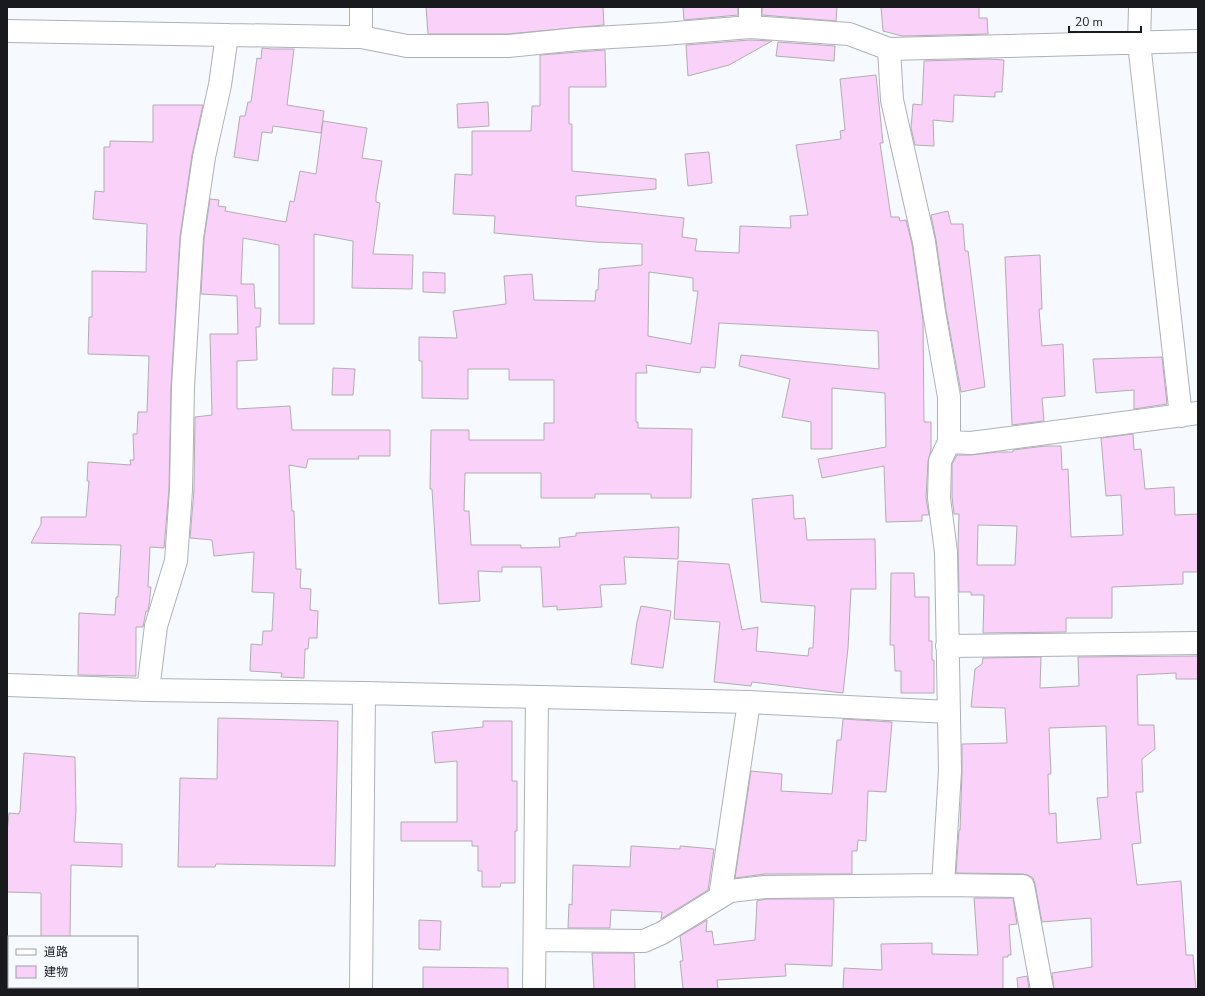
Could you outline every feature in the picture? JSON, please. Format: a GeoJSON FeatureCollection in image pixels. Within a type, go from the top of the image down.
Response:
{"type":"FeatureCollection","features":[{"type":"Feature","properties":{"kind":"street"},"geometry":{"type":"LineString","coordinates":[[361,7],[361,37]]}},
{"type":"Feature","properties":{"kind":"street"},"geometry":{"type":"LineString","coordinates":[[949,442],[971,443],[1190,415],[1140,43],[1140,7]]}},
{"type":"Feature","properties":{"kind":"street"},"geometry":{"type":"LineString","coordinates":[[7,32],[361,37],[407,46],[508,46],[578,39],[664,34],[750,17],[849,34],[889,49],[1198,41]]}},
{"type":"Feature","properties":{"kind":"street"},"geometry":{"type":"LineString","coordinates":[[148,690],[156,626],[176,561],[181,490],[182,387],[192,238],[204,157],[220,85],[227,35]]}},
{"type":"Feature","properties":{"kind":"street"},"geometry":{"type":"LineString","coordinates":[[889,49],[892,100],[924,242],[948,397],[949,442],[940,461],[939,498],[946,552],[950,771],[943,885]]}},
{"type":"Feature","properties":{"kind":"street"},"geometry":{"type":"LineString","coordinates":[[947,646],[1198,643]]}},
{"type":"Feature","properties":{"kind":"street"},"geometry":{"type":"LineString","coordinates":[[7,685],[148,690],[364,693],[749,702],[949,712]]}},
{"type":"Feature","properties":{"kind":"street"},"geometry":{"type":"LineString","coordinates":[[361,989],[364,693]]}},
{"type":"Feature","properties":{"kind":"street"},"geometry":{"type":"LineString","coordinates":[[534,989],[537,697]]}},
{"type":"Feature","properties":{"kind":"street"},"geometry":{"type":"LineString","coordinates":[[720,897],[749,702]]}},
{"type":"Feature","properties":{"kind":"street"},"geometry":{"type":"LineString","coordinates":[[534,940],[644,941],[662,933],[730,892],[765,887],[943,885],[1023,886],[1042,989]]}},
{"type":"Feature","properties":{"kind":"building"},"geometry":{"type":"Polygon","coordinates":[[[426,7],[603,7],[604,25],[507,34],[428,34],[426,7]]]}},
{"type":"Feature","properties":{"kind":"building"},"geometry":{"type":"Polygon","coordinates":[[[683,7],[738,7],[738,15],[684,20],[683,7]]]}},
{"type":"Feature","properties":{"kind":"building"},"geometry":{"type":"Polygon","coordinates":[[[762,7],[837,7],[836,21],[762,15],[762,7]]]}},
{"type":"Feature","properties":{"kind":"building"},"geometry":{"type":"Polygon","coordinates":[[[881,7],[979,7],[979,18],[987,18],[988,34],[902,36],[883,31],[881,7]]]}},
{"type":"Feature","properties":{"kind":"building"},"geometry":{"type":"Polygon","coordinates":[[[750,40],[772,41],[729,65],[688,76],[686,45],[750,40]]]}},
{"type":"Feature","properties":{"kind":"building"},"geometry":{"type":"Polygon","coordinates":[[[778,42],[835,46],[834,61],[776,56],[778,42]]]}},
{"type":"Feature","properties":{"kind":"building"},"geometry":{"type":"Polygon","coordinates":[[[262,48],[294,49],[287,105],[324,111],[321,133],[273,126],[272,133],[262,132],[258,161],[234,157],[240,116],[245,116],[248,102],[251,102],[257,58],[261,59],[262,48]]]}},
{"type":"Feature","properties":{"kind":"building"},"geometry":{"type":"Polygon","coordinates":[[[605,50],[606,87],[569,87],[569,124],[572,124],[572,171],[656,179],[656,189],[576,196],[576,206],[684,218],[682,237],[697,239],[695,251],[739,253],[740,226],[791,228],[790,216],[808,215],[796,145],[841,139],[840,131],[845,130],[840,79],[876,75],[883,143],[880,143],[891,217],[899,217],[900,221],[906,220],[912,244],[923,320],[924,422],[931,422],[931,450],[928,461],[926,498],[929,515],[922,515],[922,521],[886,522],[884,466],[822,478],[818,459],[886,447],[885,393],[832,388],[832,449],[811,449],[811,422],[782,417],[790,379],[739,366],[741,355],[879,369],[878,331],[719,323],[715,368],[701,367],[700,373],[646,365],[647,373],[636,373],[636,422],[638,422],[638,428],[692,429],[691,498],[651,498],[651,494],[595,494],[595,498],[541,498],[541,473],[465,473],[464,511],[469,511],[471,545],[521,545],[521,548],[560,547],[559,538],[576,536],[576,533],[679,527],[678,559],[624,557],[626,584],[600,585],[602,607],[557,610],[557,606],[543,607],[541,567],[502,567],[502,572],[478,571],[480,601],[439,604],[432,489],[430,489],[431,430],[469,430],[469,440],[544,440],[544,423],[554,423],[554,380],[509,380],[509,369],[468,369],[468,399],[422,398],[422,361],[419,361],[419,337],[457,338],[453,311],[506,304],[504,276],[532,274],[534,300],[595,301],[596,290],[598,290],[599,269],[642,265],[642,244],[595,242],[494,233],[495,216],[453,214],[455,174],[472,175],[472,131],[531,131],[532,106],[540,106],[540,55],[605,50]],[[649,272],[648,336],[691,344],[698,291],[693,291],[693,278],[649,272]]]}},
{"type":"Feature","properties":{"kind":"building"},"geometry":{"type":"Polygon","coordinates":[[[1004,60],[1002,92],[995,92],[995,97],[954,95],[953,122],[933,120],[934,146],[915,145],[911,128],[913,104],[922,105],[924,61],[1004,60]]]}},
{"type":"Feature","properties":{"kind":"building"},"geometry":{"type":"Polygon","coordinates":[[[488,102],[489,126],[458,128],[457,104],[488,102]]]}},
{"type":"Feature","properties":{"kind":"building"},"geometry":{"type":"Polygon","coordinates":[[[153,105],[203,105],[192,155],[180,237],[171,386],[169,489],[164,548],[150,547],[148,587],[151,587],[148,611],[146,611],[143,627],[136,627],[136,676],[78,675],[79,613],[115,615],[116,597],[118,597],[121,545],[31,543],[41,524],[41,517],[86,517],[89,481],[87,481],[88,462],[131,465],[130,460],[134,460],[133,434],[137,434],[138,412],[147,412],[149,356],[88,354],[89,317],[92,317],[92,271],[146,272],[147,224],[93,219],[95,191],[104,192],[104,147],[110,147],[110,141],[153,142],[153,105]]]}},
{"type":"Feature","properties":{"kind":"building"},"geometry":{"type":"Polygon","coordinates":[[[323,121],[367,128],[362,158],[382,161],[376,196],[376,202],[380,203],[373,254],[413,255],[412,289],[352,288],[353,241],[314,234],[314,324],[279,324],[279,245],[243,238],[241,284],[254,284],[255,308],[261,308],[260,327],[256,327],[257,360],[237,361],[237,409],[290,406],[292,430],[390,430],[390,456],[358,456],[359,459],[308,459],[306,468],[289,465],[292,511],[294,511],[296,569],[301,569],[300,588],[311,589],[310,610],[318,611],[317,638],[309,638],[308,649],[305,649],[304,678],[281,677],[282,673],[250,671],[251,644],[262,645],[263,631],[272,631],[274,593],[252,592],[254,552],[214,556],[212,540],[190,538],[194,490],[195,417],[212,415],[210,334],[238,334],[237,296],[201,294],[204,239],[210,199],[219,200],[218,206],[226,207],[225,211],[286,222],[290,201],[294,202],[300,171],[316,174],[323,121]]]}},
{"type":"Feature","properties":{"kind":"building"},"geometry":{"type":"Polygon","coordinates":[[[709,152],[712,183],[688,186],[685,154],[709,152]]]}},
{"type":"Feature","properties":{"kind":"building"},"geometry":{"type":"Polygon","coordinates":[[[948,211],[951,224],[963,224],[965,251],[968,251],[985,387],[961,392],[931,215],[948,211]]]}},
{"type":"Feature","properties":{"kind":"building"},"geometry":{"type":"Polygon","coordinates":[[[1040,255],[1042,309],[1039,309],[1042,346],[1063,344],[1065,396],[1042,398],[1044,421],[1012,425],[1005,257],[1040,255]]]}},
{"type":"Feature","properties":{"kind":"building"},"geometry":{"type":"Polygon","coordinates":[[[423,272],[445,273],[445,293],[423,292],[423,272]]]}},
{"type":"Feature","properties":{"kind":"building"},"geometry":{"type":"Polygon","coordinates":[[[1162,357],[1167,404],[1134,409],[1134,390],[1096,393],[1093,359],[1162,357]]]}},
{"type":"Feature","properties":{"kind":"building"},"geometry":{"type":"Polygon","coordinates":[[[333,368],[355,369],[353,395],[332,395],[333,368]]]}},
{"type":"Feature","properties":{"kind":"building"},"geometry":{"type":"Polygon","coordinates":[[[1133,434],[1134,450],[1141,449],[1145,489],[1174,487],[1175,515],[1198,514],[1198,572],[1183,572],[1183,584],[1112,587],[1112,618],[1066,618],[1066,632],[983,633],[984,595],[971,595],[971,592],[959,592],[959,514],[954,514],[952,497],[952,464],[957,455],[1013,452],[1013,450],[1045,446],[1061,446],[1062,470],[1068,469],[1071,537],[1123,535],[1121,495],[1106,496],[1101,438],[1133,434]],[[978,525],[977,565],[1015,565],[1017,526],[978,525]]]}},
{"type":"Feature","properties":{"kind":"building"},"geometry":{"type":"Polygon","coordinates":[[[793,495],[794,519],[805,518],[807,540],[875,539],[876,589],[851,589],[848,648],[843,693],[752,682],[751,686],[714,682],[720,622],[674,619],[678,561],[729,564],[742,630],[758,627],[756,651],[808,656],[809,648],[813,648],[815,606],[761,602],[752,499],[793,495]]]}},
{"type":"Feature","properties":{"kind":"building"},"geometry":{"type":"Polygon","coordinates":[[[891,573],[914,573],[915,597],[929,597],[929,641],[932,641],[932,660],[934,660],[934,693],[901,693],[901,671],[895,671],[894,645],[890,645],[891,573]]]}},
{"type":"Feature","properties":{"kind":"building"},"geometry":{"type":"Polygon","coordinates":[[[641,606],[671,611],[663,668],[631,664],[637,622],[641,606]]]}},
{"type":"Feature","properties":{"kind":"building"},"geometry":{"type":"Polygon","coordinates":[[[1198,656],[1198,679],[1176,679],[1176,673],[1137,675],[1138,725],[1154,725],[1155,749],[1142,759],[1143,792],[1136,792],[1141,843],[1132,844],[1137,885],[1181,881],[1186,955],[1193,955],[1196,989],[1054,989],[1052,973],[1092,967],[1091,918],[1042,922],[1035,884],[1033,878],[1028,875],[956,873],[960,830],[962,744],[1007,743],[1005,708],[971,707],[975,669],[982,664],[983,658],[1041,657],[1040,688],[1079,686],[1078,657],[1198,656]],[[1106,726],[1049,728],[1051,774],[1048,774],[1049,814],[1056,813],[1057,843],[1101,839],[1097,798],[1108,797],[1106,726]]]}},
{"type":"Feature","properties":{"kind":"building"},"geometry":{"type":"Polygon","coordinates":[[[218,718],[338,721],[335,866],[216,864],[215,867],[178,867],[180,778],[217,779],[218,718]]]}},
{"type":"Feature","properties":{"kind":"building"},"geometry":{"type":"Polygon","coordinates":[[[843,719],[892,722],[886,792],[868,791],[866,841],[858,840],[857,851],[852,851],[852,874],[765,874],[735,878],[751,771],[782,774],[781,791],[832,794],[837,740],[841,740],[843,719]]]}},
{"type":"Feature","properties":{"kind":"building"},"geometry":{"type":"Polygon","coordinates":[[[483,721],[512,721],[512,781],[517,781],[515,883],[501,883],[500,887],[482,887],[482,871],[478,871],[478,846],[472,846],[472,841],[401,841],[401,822],[457,822],[457,761],[435,763],[432,732],[483,727],[483,721]]]}},
{"type":"Feature","properties":{"kind":"building"},"geometry":{"type":"Polygon","coordinates":[[[24,753],[75,757],[76,811],[74,842],[122,844],[122,867],[71,865],[70,936],[41,936],[41,893],[7,892],[7,834],[9,813],[19,814],[24,753]]]}},
{"type":"Feature","properties":{"kind":"building"},"geometry":{"type":"Polygon","coordinates":[[[631,846],[680,849],[680,846],[714,849],[708,890],[661,919],[662,912],[611,910],[610,928],[568,928],[569,904],[572,905],[573,865],[630,867],[631,846]]]}},
{"type":"Feature","properties":{"kind":"building"},"geometry":{"type":"Polygon","coordinates":[[[974,898],[1013,898],[1017,924],[1009,925],[1011,955],[1008,955],[1008,957],[1003,957],[1003,989],[843,989],[844,968],[882,970],[881,944],[932,943],[932,954],[978,955],[974,898]]]}},
{"type":"Feature","properties":{"kind":"building"},"geometry":{"type":"Polygon","coordinates":[[[766,899],[834,899],[832,966],[785,964],[786,976],[717,980],[718,989],[683,989],[680,961],[683,961],[680,936],[707,920],[706,932],[712,931],[714,945],[755,940],[757,901],[766,899]]]}},
{"type":"Feature","properties":{"kind":"building"},"geometry":{"type":"Polygon","coordinates":[[[419,920],[441,921],[440,950],[419,949],[419,920]]]}},
{"type":"Feature","properties":{"kind":"building"},"geometry":{"type":"Polygon","coordinates":[[[592,953],[634,953],[635,989],[594,989],[592,953]]]}},
{"type":"Feature","properties":{"kind":"building"},"geometry":{"type":"Polygon","coordinates":[[[423,967],[508,968],[508,989],[423,989],[423,967]]]}},
{"type":"Feature","properties":{"kind":"building"},"geometry":{"type":"Polygon","coordinates":[[[1027,976],[1029,989],[1018,989],[1017,978],[1027,976]]]}}]}
